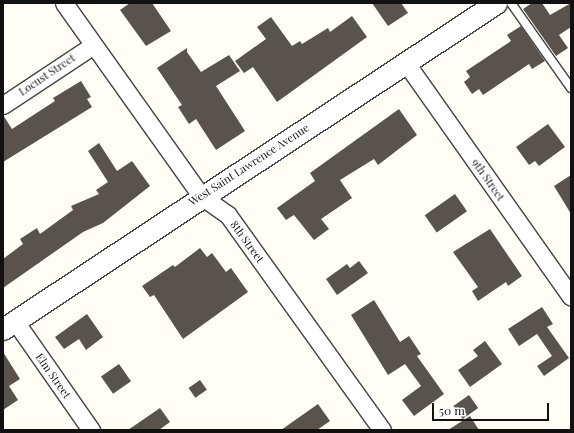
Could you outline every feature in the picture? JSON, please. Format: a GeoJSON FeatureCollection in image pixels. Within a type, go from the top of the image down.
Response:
{"type":"FeatureCollection","features":[{"type":"Feature","properties":{"kind":"street","name":"8th Street"},"geometry":{"type":"LineString","coordinates":[[64,3],[92,46],[201,196],[228,215],[382,430]]}},
{"type":"Feature","properties":{"kind":"street","name":"West Saint Lawrence Avenue"},"geometry":{"type":"LineString","coordinates":[[9,325],[201,196],[496,3]]}},
{"type":"Feature","properties":{"kind":"street","name":"Locust Street"},"geometry":{"type":"LineString","coordinates":[[3,104],[92,46]]}},
{"type":"Feature","properties":{"kind":"street","name":"9th Street"},"geometry":{"type":"LineString","coordinates":[[406,63],[571,297]]}},
{"type":"Feature","properties":{"kind":"street","name":"Elm Street"},"geometry":{"type":"LineString","coordinates":[[9,325],[92,430]]}},
{"type":"Feature","properties":{"kind":"lane"},"geometry":{"type":"LineString","coordinates":[[511,3],[571,88]]}},
{"type":"Feature","properties":{"kind":"building"},"geometry":{"type":"Polygon","coordinates":[[[130,3],[152,3],[171,31],[146,46],[120,10],[130,3]]]}},
{"type":"Feature","properties":{"kind":"building"},"geometry":{"type":"Polygon","coordinates":[[[372,3],[401,3],[408,13],[388,26],[372,3]]]}},
{"type":"Feature","properties":{"kind":"building"},"geometry":{"type":"Polygon","coordinates":[[[532,3],[542,3],[550,15],[571,3],[571,27],[559,35],[568,48],[556,56],[523,9],[532,3]]]}},
{"type":"Feature","properties":{"kind":"building"},"geometry":{"type":"Polygon","coordinates":[[[352,16],[367,37],[277,102],[253,67],[244,73],[235,61],[266,39],[257,27],[271,17],[292,46],[300,41],[302,44],[328,28],[330,32],[352,16]]]}},
{"type":"Feature","properties":{"kind":"building"},"geometry":{"type":"Polygon","coordinates":[[[521,26],[545,61],[532,69],[529,64],[483,95],[479,89],[472,94],[464,82],[470,77],[466,71],[511,41],[507,35],[521,26]]]}},
{"type":"Feature","properties":{"kind":"building"},"geometry":{"type":"Polygon","coordinates":[[[187,48],[187,52],[201,72],[229,55],[240,71],[216,86],[245,131],[216,150],[196,119],[189,124],[178,107],[182,105],[157,68],[187,48]]]}},
{"type":"Feature","properties":{"kind":"building"},"geometry":{"type":"Polygon","coordinates":[[[81,81],[91,97],[87,99],[92,107],[3,162],[3,115],[12,129],[55,101],[53,98],[81,81]]]}},
{"type":"Feature","properties":{"kind":"building"},"geometry":{"type":"Polygon","coordinates":[[[399,109],[417,135],[378,165],[374,159],[340,180],[352,198],[321,219],[329,229],[314,240],[294,215],[286,220],[277,208],[315,181],[310,173],[399,109]]]}},
{"type":"Feature","properties":{"kind":"building"},"geometry":{"type":"Polygon","coordinates":[[[548,124],[565,147],[539,166],[535,161],[529,165],[516,147],[548,124]]]}},
{"type":"Feature","properties":{"kind":"building"},"geometry":{"type":"Polygon","coordinates":[[[99,143],[117,171],[132,161],[150,186],[103,223],[83,232],[3,288],[3,259],[23,244],[20,239],[37,228],[40,234],[73,210],[71,206],[99,194],[96,190],[108,182],[88,151],[99,143]]]}},
{"type":"Feature","properties":{"kind":"building"},"geometry":{"type":"Polygon","coordinates":[[[571,175],[571,214],[554,186],[571,175]]]}},
{"type":"Feature","properties":{"kind":"building"},"geometry":{"type":"Polygon","coordinates":[[[455,194],[467,211],[437,232],[425,215],[455,194]]]}},
{"type":"Feature","properties":{"kind":"building"},"geometry":{"type":"Polygon","coordinates":[[[490,229],[522,276],[508,286],[506,282],[478,301],[472,291],[478,287],[453,252],[490,229]]]}},
{"type":"Feature","properties":{"kind":"building"},"geometry":{"type":"Polygon","coordinates":[[[200,248],[207,257],[212,253],[226,272],[231,268],[248,292],[183,339],[154,295],[150,297],[142,286],[173,265],[175,267],[200,248]]]}},
{"type":"Feature","properties":{"kind":"building"},"geometry":{"type":"Polygon","coordinates":[[[359,261],[368,273],[337,295],[326,279],[347,264],[350,268],[359,261]]]}},
{"type":"Feature","properties":{"kind":"building"},"geometry":{"type":"Polygon","coordinates":[[[374,300],[400,342],[409,336],[421,354],[417,356],[444,394],[414,416],[402,400],[421,386],[405,364],[388,375],[351,315],[374,300]]]}},
{"type":"Feature","properties":{"kind":"building"},"geometry":{"type":"Polygon","coordinates":[[[542,307],[553,324],[547,327],[569,358],[544,376],[537,366],[552,356],[537,334],[519,346],[508,329],[542,307]]]}},
{"type":"Feature","properties":{"kind":"building"},"geometry":{"type":"Polygon","coordinates":[[[87,314],[103,337],[86,350],[79,339],[64,349],[55,337],[87,314]]]}},
{"type":"Feature","properties":{"kind":"building"},"geometry":{"type":"Polygon","coordinates":[[[485,341],[502,364],[470,387],[458,370],[478,356],[473,350],[485,341]]]}},
{"type":"Feature","properties":{"kind":"building"},"geometry":{"type":"Polygon","coordinates":[[[3,352],[20,379],[9,386],[18,400],[3,410],[3,352]]]}},
{"type":"Feature","properties":{"kind":"building"},"geometry":{"type":"Polygon","coordinates":[[[119,364],[131,381],[113,394],[101,377],[119,364]]]}},
{"type":"Feature","properties":{"kind":"building"},"geometry":{"type":"Polygon","coordinates":[[[200,380],[207,390],[195,398],[189,388],[200,380]]]}},
{"type":"Feature","properties":{"kind":"building"},"geometry":{"type":"Polygon","coordinates":[[[469,395],[478,408],[463,419],[453,406],[469,395]]]}},
{"type":"Feature","properties":{"kind":"building"},"geometry":{"type":"Polygon","coordinates":[[[318,404],[330,421],[317,430],[281,430],[318,404]]]}},
{"type":"Feature","properties":{"kind":"building"},"geometry":{"type":"Polygon","coordinates":[[[160,408],[170,422],[159,430],[128,430],[160,408]]]}},
{"type":"Feature","properties":{"kind":"building"},"geometry":{"type":"Polygon","coordinates":[[[470,416],[479,430],[448,430],[470,416]]]}}]}
